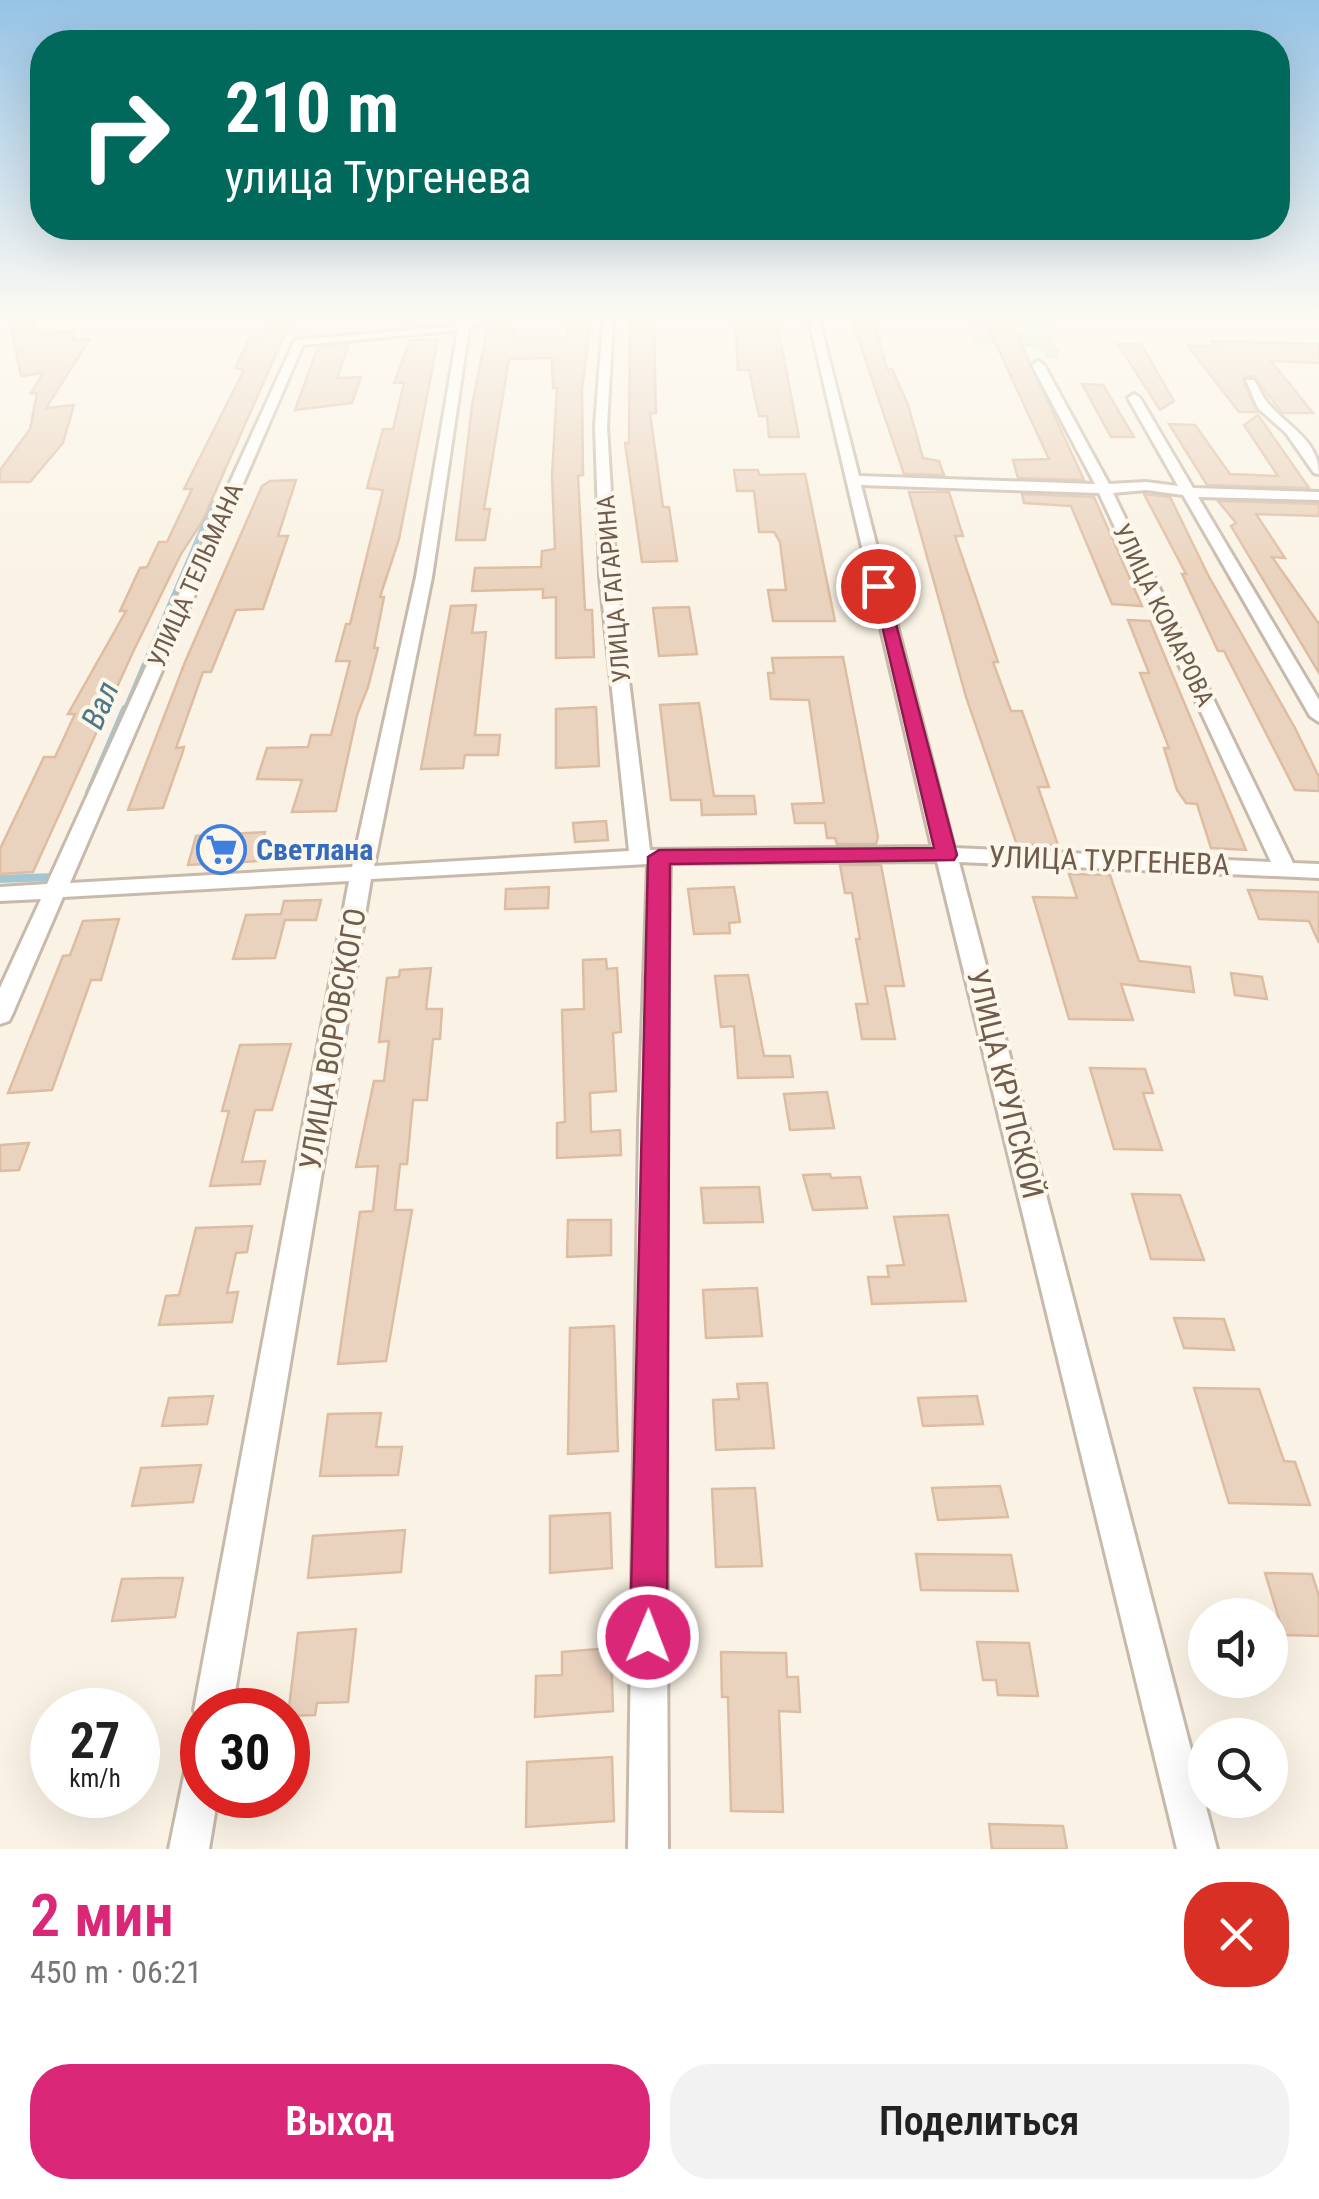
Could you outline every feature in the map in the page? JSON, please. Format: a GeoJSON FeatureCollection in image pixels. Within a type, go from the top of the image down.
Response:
{"type":"FeatureCollection","features":[{"type":"Feature","properties":{"kind":"street","name":"УЛИЦА ТЕЛЬМАНА"},"geometry":{"type":"LineString","coordinates":[[0,1016],[270,406]]}},
{"type":"Feature","properties":{"kind":"street","name":"УЛИЦА ВОРОВСКОГО"},"geometry":{"type":"LineString","coordinates":[[218,1688],[363,872],[456,406]]}},
{"type":"Feature","properties":{"kind":"street","name":"УЛИЦА ГАГАРИНА"},"geometry":{"type":"LineString","coordinates":[[602,406],[608,576],[649,857],[652,1125],[648,1849]]}},
{"type":"Feature","properties":{"kind":"street","name":"УЛИЦА КРУПСКОЙ"},"geometry":{"type":"LineString","coordinates":[[834,406],[1197,1849]]}},
{"type":"Feature","properties":{"kind":"street","name":"УЛИЦА КОМАРОВА"},"geometry":{"type":"LineString","coordinates":[[1060,406],[1104,489],[1285,868]]}},
{"type":"Feature","properties":{"kind":"street"},"geometry":{"type":"LineString","coordinates":[[1139,406],[1319,716]]}},
{"type":"Feature","properties":{"kind":"street"},"geometry":{"type":"LineString","coordinates":[[1264,406],[1292,430],[1319,470]]}},
{"type":"Feature","properties":{"kind":"street"},"geometry":{"type":"LineString","coordinates":[[852,480],[1104,489],[1146,486],[1191,492],[1319,496]]}},
{"type":"Feature","properties":{"kind":"street","name":"УЛИЦА ТУРГЕНЕВА"},"geometry":{"type":"LineString","coordinates":[[0,894],[649,857],[946,855],[1319,871]]}},
{"type":"Feature","properties":{"kind":"street"},"geometry":{"type":"LineString","coordinates":[[188,1849],[194,1818]]}},
{"type":"Feature","properties":{"kind":"building"},"geometry":{"type":"Polygon","coordinates":[[[34,406],[74,406],[63,443],[30,482],[0,482],[0,470],[30,429],[34,406]]]}},
{"type":"Feature","properties":{"kind":"building"},"geometry":{"type":"Polygon","coordinates":[[[226,406],[253,406],[202,522],[181,554],[133,652],[33,872],[0,874],[0,849],[44,757],[55,757],[75,714],[68,714],[126,611],[120,611],[140,568],[147,567],[159,542],[167,542],[192,489],[184,489],[226,406]]]}},
{"type":"Feature","properties":{"kind":"building"},"geometry":{"type":"Polygon","coordinates":[[[398,406],[425,406],[399,539],[380,597],[384,597],[374,648],[378,648],[357,715],[336,811],[292,812],[302,780],[257,779],[267,748],[308,747],[311,735],[331,735],[350,661],[336,661],[346,624],[350,624],[383,490],[367,488],[383,429],[393,429],[398,406]]]}},
{"type":"Feature","properties":{"kind":"building"},"geometry":{"type":"Polygon","coordinates":[[[472,406],[501,406],[484,509],[490,509],[485,540],[456,540],[472,406]]]}},
{"type":"Feature","properties":{"kind":"building"},"geometry":{"type":"Polygon","coordinates":[[[556,406],[582,406],[583,475],[578,476],[585,610],[592,610],[594,657],[556,658],[556,597],[543,598],[543,589],[472,591],[475,568],[541,567],[542,551],[555,549],[552,476],[556,406]]]}},
{"type":"Feature","properties":{"kind":"building"},"geometry":{"type":"Polygon","coordinates":[[[629,406],[656,406],[656,413],[650,413],[663,507],[669,507],[677,561],[642,562],[625,443],[629,443],[629,406]]]}},
{"type":"Feature","properties":{"kind":"building"},"geometry":{"type":"Polygon","coordinates":[[[757,406],[793,406],[799,437],[769,437],[767,416],[759,416],[757,406]]]}},
{"type":"Feature","properties":{"kind":"building"},"geometry":{"type":"Polygon","coordinates":[[[881,406],[908,406],[923,458],[939,461],[944,475],[904,474],[881,406]]]}},
{"type":"Feature","properties":{"kind":"building"},"geometry":{"type":"Polygon","coordinates":[[[1025,406],[1050,406],[1084,480],[1018,478],[1013,460],[1049,459],[1025,406]]]}},
{"type":"Feature","properties":{"kind":"building"},"geometry":{"type":"Polygon","coordinates":[[[1094,406],[1116,406],[1134,437],[1111,437],[1094,406]]]}},
{"type":"Feature","properties":{"kind":"building"},"geometry":{"type":"Polygon","coordinates":[[[1235,406],[1254,406],[1257,412],[1239,412],[1235,406]]]}},
{"type":"Feature","properties":{"kind":"building"},"geometry":{"type":"Polygon","coordinates":[[[1277,406],[1308,406],[1313,413],[1282,413],[1277,406]]]}},
{"type":"Feature","properties":{"kind":"building"},"geometry":{"type":"Polygon","coordinates":[[[1258,415],[1309,488],[1207,485],[1169,424],[1195,425],[1230,474],[1278,476],[1244,425],[1258,415]]]}},
{"type":"Feature","properties":{"kind":"building"},"geometry":{"type":"Polygon","coordinates":[[[734,470],[758,470],[759,475],[805,474],[835,621],[773,621],[768,590],[786,590],[780,542],[774,532],[759,532],[754,491],[737,491],[734,470]]]}},
{"type":"Feature","properties":{"kind":"building"},"geometry":{"type":"Polygon","coordinates":[[[296,480],[278,536],[288,536],[263,609],[236,610],[211,672],[203,672],[176,748],[184,747],[163,808],[128,810],[185,662],[262,486],[270,481],[296,480]]]}},
{"type":"Feature","properties":{"kind":"building"},"geometry":{"type":"Polygon","coordinates":[[[909,492],[949,492],[963,536],[955,536],[998,662],[993,662],[1011,711],[1022,711],[1049,787],[1038,787],[1058,845],[1017,845],[966,697],[909,492]]]}},
{"type":"Feature","properties":{"kind":"building"},"geometry":{"type":"Polygon","coordinates":[[[1022,494],[1094,497],[1142,606],[1112,604],[1071,506],[1024,503],[1022,494]]]}},
{"type":"Feature","properties":{"kind":"building"},"geometry":{"type":"Polygon","coordinates":[[[1144,494],[1170,497],[1208,575],[1295,728],[1319,777],[1319,791],[1295,790],[1224,651],[1218,651],[1182,574],[1186,574],[1144,494]]]}},
{"type":"Feature","properties":{"kind":"building"},"geometry":{"type":"Polygon","coordinates":[[[1218,501],[1319,504],[1319,516],[1256,514],[1285,558],[1272,557],[1319,624],[1319,673],[1231,526],[1236,523],[1218,501]]]}},
{"type":"Feature","properties":{"kind":"building"},"geometry":{"type":"Polygon","coordinates":[[[476,605],[472,633],[486,632],[475,735],[500,735],[498,755],[465,755],[463,768],[421,769],[451,606],[476,605]]]}},
{"type":"Feature","properties":{"kind":"building"},"geometry":{"type":"Polygon","coordinates":[[[689,607],[697,654],[659,656],[653,608],[689,607]]]}},
{"type":"Feature","properties":{"kind":"building"},"geometry":{"type":"Polygon","coordinates":[[[1128,620],[1150,621],[1246,850],[1211,848],[1197,804],[1186,803],[1177,790],[1164,748],[1169,748],[1140,673],[1149,673],[1128,620]]]}},
{"type":"Feature","properties":{"kind":"building"},"geometry":{"type":"Polygon","coordinates":[[[843,657],[878,837],[876,844],[837,844],[835,838],[827,838],[825,823],[795,823],[792,804],[824,803],[809,700],[771,699],[768,673],[774,673],[772,658],[843,657]]]}},
{"type":"Feature","properties":{"kind":"building"},"geometry":{"type":"Polygon","coordinates":[[[699,703],[714,796],[754,796],[756,814],[702,815],[701,800],[671,800],[660,705],[699,703]]]}},
{"type":"Feature","properties":{"kind":"building"},"geometry":{"type":"Polygon","coordinates":[[[596,707],[599,766],[556,768],[556,709],[596,707]]]}},
{"type":"Feature","properties":{"kind":"building"},"geometry":{"type":"Polygon","coordinates":[[[606,821],[608,840],[575,842],[573,823],[606,821]]]}},
{"type":"Feature","properties":{"kind":"building"},"geometry":{"type":"Polygon","coordinates":[[[265,832],[259,861],[188,865],[196,836],[265,832]]]}},
{"type":"Feature","properties":{"kind":"building"},"geometry":{"type":"Polygon","coordinates":[[[840,865],[881,865],[904,986],[885,986],[895,1039],[862,1039],[856,1004],[868,1004],[856,939],[860,939],[852,893],[845,893],[840,865]]]}},
{"type":"Feature","properties":{"kind":"building"},"geometry":{"type":"Polygon","coordinates":[[[1069,874],[1110,875],[1139,961],[1190,967],[1194,992],[1121,984],[1133,1020],[1069,1019],[1033,897],[1077,898],[1069,874]]]}},
{"type":"Feature","properties":{"kind":"building"},"geometry":{"type":"Polygon","coordinates":[[[549,887],[548,908],[505,909],[506,889],[549,887]]]}},
{"type":"Feature","properties":{"kind":"building"},"geometry":{"type":"Polygon","coordinates":[[[734,887],[740,922],[729,923],[730,933],[694,934],[688,889],[734,887]]]}},
{"type":"Feature","properties":{"kind":"building"},"geometry":{"type":"Polygon","coordinates":[[[1248,890],[1319,892],[1319,943],[1309,921],[1259,919],[1248,890]]]}},
{"type":"Feature","properties":{"kind":"building"},"geometry":{"type":"Polygon","coordinates":[[[321,900],[316,920],[285,920],[275,958],[233,959],[246,915],[281,914],[284,901],[321,900]]]}},
{"type":"Feature","properties":{"kind":"building"},"geometry":{"type":"Polygon","coordinates":[[[119,919],[101,980],[91,980],[52,1090],[8,1093],[63,956],[70,955],[83,921],[119,919]]]}},
{"type":"Feature","properties":{"kind":"building"},"geometry":{"type":"Polygon","coordinates":[[[606,959],[607,969],[617,968],[621,1032],[613,1033],[616,1091],[590,1093],[591,1132],[620,1130],[621,1155],[557,1158],[557,1123],[565,1122],[562,1010],[584,1009],[583,960],[606,959]]]}},
{"type":"Feature","properties":{"kind":"building"},"geometry":{"type":"Polygon","coordinates":[[[431,968],[426,1009],[442,1009],[440,1039],[433,1039],[427,1100],[413,1100],[407,1164],[400,1164],[395,1210],[412,1210],[386,1361],[338,1364],[360,1212],[373,1211],[378,1166],[356,1167],[374,1081],[384,1081],[389,1041],[379,1042],[387,978],[399,977],[400,970],[431,968]]]}},
{"type":"Feature","properties":{"kind":"building"},"geometry":{"type":"Polygon","coordinates":[[[1231,973],[1262,977],[1267,999],[1235,995],[1231,973]]]}},
{"type":"Feature","properties":{"kind":"building"},"geometry":{"type":"Polygon","coordinates":[[[748,975],[764,1056],[790,1056],[793,1077],[738,1078],[734,1026],[721,1027],[715,976],[748,975]]]}},
{"type":"Feature","properties":{"kind":"building"},"geometry":{"type":"Polygon","coordinates":[[[291,1044],[272,1110],[255,1110],[242,1162],[265,1161],[260,1184],[210,1186],[229,1111],[222,1111],[240,1045],[291,1044]]]}},
{"type":"Feature","properties":{"kind":"building"},"geometry":{"type":"Polygon","coordinates":[[[1090,1068],[1145,1069],[1153,1093],[1143,1093],[1162,1150],[1114,1149],[1090,1068]]]}},
{"type":"Feature","properties":{"kind":"building"},"geometry":{"type":"Polygon","coordinates":[[[827,1092],[834,1128],[790,1130],[784,1094],[827,1092]]]}},
{"type":"Feature","properties":{"kind":"building"},"geometry":{"type":"Polygon","coordinates":[[[29,1143],[19,1170],[0,1171],[0,1145],[29,1143]]]}},
{"type":"Feature","properties":{"kind":"building"},"geometry":{"type":"Polygon","coordinates":[[[830,1174],[831,1178],[860,1177],[867,1208],[813,1210],[803,1175],[830,1174]]]}},
{"type":"Feature","properties":{"kind":"building"},"geometry":{"type":"Polygon","coordinates":[[[759,1187],[763,1222],[704,1223],[701,1188],[759,1187]]]}},
{"type":"Feature","properties":{"kind":"building"},"geometry":{"type":"Polygon","coordinates":[[[1132,1194],[1180,1195],[1204,1260],[1151,1259],[1132,1194]]]}},
{"type":"Feature","properties":{"kind":"building"},"geometry":{"type":"Polygon","coordinates":[[[948,1215],[966,1301],[872,1304],[868,1277],[889,1277],[887,1266],[904,1265],[894,1217],[948,1215]]]}},
{"type":"Feature","properties":{"kind":"building"},"geometry":{"type":"Polygon","coordinates":[[[568,1220],[611,1220],[611,1255],[567,1257],[568,1220]]]}},
{"type":"Feature","properties":{"kind":"building"},"geometry":{"type":"Polygon","coordinates":[[[252,1226],[247,1252],[236,1253],[227,1293],[238,1292],[232,1322],[159,1325],[166,1296],[179,1295],[196,1228],[252,1226]]]}},
{"type":"Feature","properties":{"kind":"building"},"geometry":{"type":"Polygon","coordinates":[[[757,1288],[762,1336],[706,1338],[703,1290],[757,1288]]]}},
{"type":"Feature","properties":{"kind":"building"},"geometry":{"type":"Polygon","coordinates":[[[1174,1318],[1224,1319],[1234,1350],[1184,1348],[1174,1318]]]}},
{"type":"Feature","properties":{"kind":"building"},"geometry":{"type":"Polygon","coordinates":[[[614,1326],[618,1451],[568,1454],[570,1328],[614,1326]]]}},
{"type":"Feature","properties":{"kind":"building"},"geometry":{"type":"Polygon","coordinates":[[[767,1383],[774,1448],[716,1450],[713,1400],[739,1399],[737,1384],[767,1383]]]}},
{"type":"Feature","properties":{"kind":"building"},"geometry":{"type":"Polygon","coordinates":[[[1194,1388],[1259,1389],[1284,1461],[1295,1462],[1310,1505],[1229,1503],[1194,1388]]]}},
{"type":"Feature","properties":{"kind":"building"},"geometry":{"type":"Polygon","coordinates":[[[213,1396],[207,1424],[162,1426],[169,1398],[213,1396]]]}},
{"type":"Feature","properties":{"kind":"building"},"geometry":{"type":"Polygon","coordinates":[[[977,1396],[983,1424],[923,1426],[918,1398],[977,1396]]]}},
{"type":"Feature","properties":{"kind":"building"},"geometry":{"type":"Polygon","coordinates":[[[381,1413],[376,1447],[402,1447],[398,1475],[320,1476],[328,1414],[381,1413]]]}},
{"type":"Feature","properties":{"kind":"building"},"geometry":{"type":"Polygon","coordinates":[[[201,1465],[193,1502],[132,1506],[141,1468],[201,1465]]]}},
{"type":"Feature","properties":{"kind":"building"},"geometry":{"type":"Polygon","coordinates":[[[1000,1486],[1008,1517],[938,1520],[932,1488],[1000,1486]]]}},
{"type":"Feature","properties":{"kind":"building"},"geometry":{"type":"Polygon","coordinates":[[[755,1488],[762,1566],[716,1567],[712,1489],[755,1488]]]}},
{"type":"Feature","properties":{"kind":"building"},"geometry":{"type":"Polygon","coordinates":[[[610,1513],[612,1568],[550,1573],[550,1516],[610,1513]]]}},
{"type":"Feature","properties":{"kind":"building"},"geometry":{"type":"Polygon","coordinates":[[[405,1530],[401,1572],[308,1578],[313,1536],[405,1530]]]}},
{"type":"Feature","properties":{"kind":"building"},"geometry":{"type":"Polygon","coordinates":[[[916,1554],[1011,1555],[1018,1591],[921,1590],[916,1554]]]}},
{"type":"Feature","properties":{"kind":"building"},"geometry":{"type":"Polygon","coordinates":[[[1265,1573],[1312,1574],[1319,1596],[1319,1636],[1288,1635],[1288,1598],[1273,1598],[1265,1573]]]}},
{"type":"Feature","properties":{"kind":"building"},"geometry":{"type":"Polygon","coordinates":[[[183,1578],[175,1617],[112,1621],[122,1579],[183,1578]]]}},
{"type":"Feature","properties":{"kind":"building"},"geometry":{"type":"Polygon","coordinates":[[[356,1629],[348,1702],[317,1703],[315,1715],[310,1715],[310,1688],[291,1688],[298,1633],[356,1629]]]}},
{"type":"Feature","properties":{"kind":"building"},"geometry":{"type":"Polygon","coordinates":[[[977,1642],[1029,1643],[1038,1696],[998,1695],[996,1680],[983,1680],[977,1642]]]}},
{"type":"Feature","properties":{"kind":"building"},"geometry":{"type":"Polygon","coordinates":[[[611,1648],[613,1711],[535,1717],[536,1676],[562,1675],[562,1652],[611,1648]]]}},
{"type":"Feature","properties":{"kind":"building"},"geometry":{"type":"Polygon","coordinates":[[[721,1652],[786,1653],[787,1677],[798,1677],[800,1712],[779,1711],[783,1812],[731,1811],[728,1697],[722,1697],[721,1652]]]}},
{"type":"Feature","properties":{"kind":"building"},"geometry":{"type":"Polygon","coordinates":[[[612,1757],[614,1821],[526,1827],[527,1762],[612,1757]]]}},
{"type":"Feature","properties":{"kind":"building"},"geometry":{"type":"Polygon","coordinates":[[[989,1824],[1063,1826],[1067,1849],[992,1849],[989,1824]]]}},
{"type":"Feature","properties":{"kind":"waterway","name":"Вал"},"geometry":{"type":"LineString","coordinates":[[124,712],[213,503]]}},
{"type":"Feature","properties":{"kind":"waterway","name":"Вал"},"geometry":{"type":"LineString","coordinates":[[89,793],[125,709]]}},
{"type":"Feature","properties":{"kind":"waterway","name":"Вал"},"geometry":{"type":"LineString","coordinates":[[0,879],[52,877],[55,870]]}},
{"type":"Feature","properties":{"kind":"place","name":"Светлана"},"geometry":{"type":"Point","coordinates":[221,850]}},
{"type":"Feature","properties":{"kind":"route"},"geometry":{"type":"LineString","coordinates":[[648,1637],[652,1125],[659,857],[893,852],[946,855],[878,586]]}}]}
